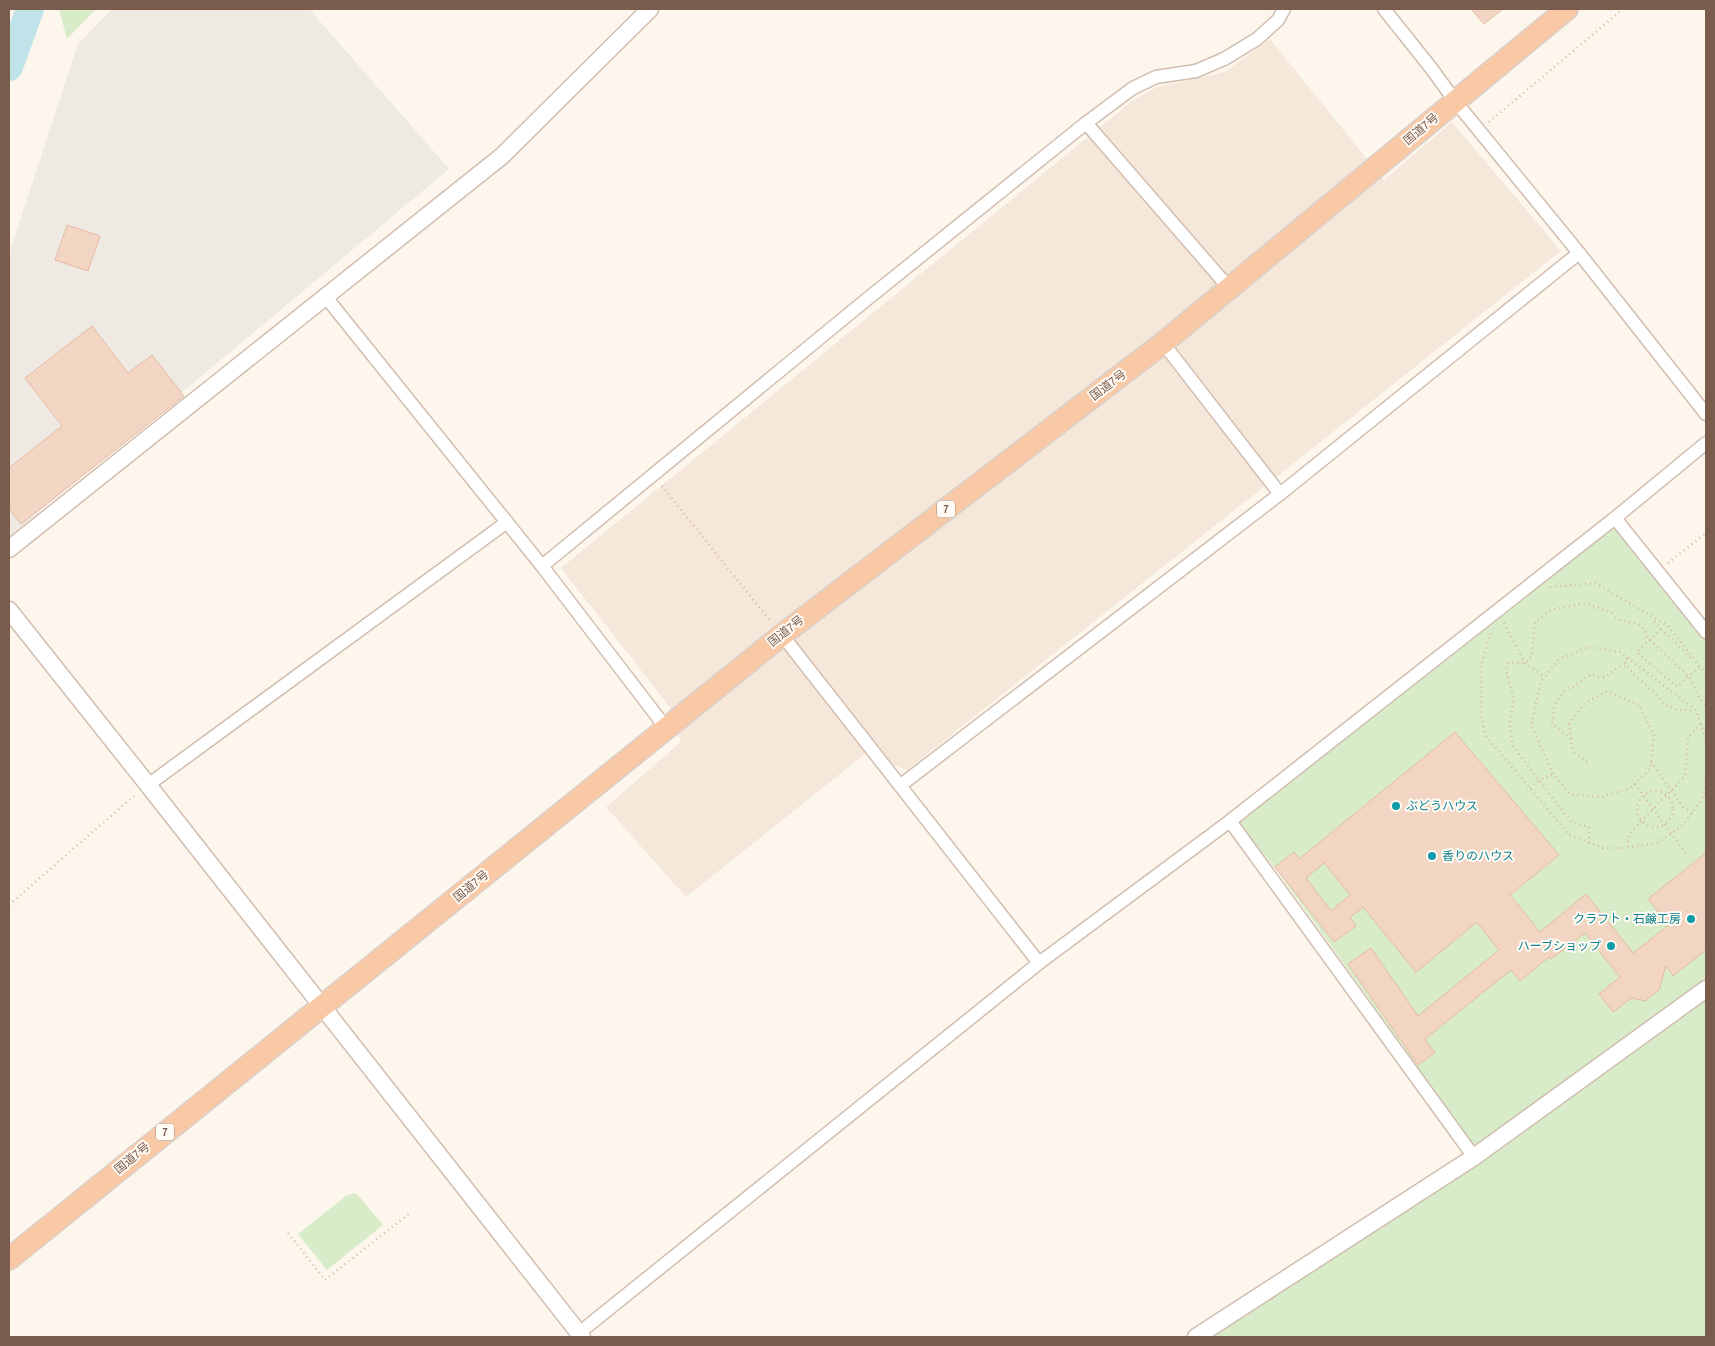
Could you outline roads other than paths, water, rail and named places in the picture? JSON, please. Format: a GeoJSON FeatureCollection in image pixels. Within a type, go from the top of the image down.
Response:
{"type":"FeatureCollection","features":[{"type":"Feature","properties":{"kind":"highway","name":"国道7号"},"geometry":{"type":"LineString","coordinates":[[9,1259],[782,634],[1163,343],[1567,9]]}},
{"type":"Feature","properties":{"kind":"street"},"geometry":{"type":"LineString","coordinates":[[9,549],[502,156],[650,9]]}},
{"type":"Feature","properties":{"kind":"street"},"geometry":{"type":"LineString","coordinates":[[542,566],[866,300],[1133,88],[1156,77],[1196,71],[1224,60],[1257,39],[1278,20],[1284,9]]}},
{"type":"Feature","properties":{"kind":"street"},"geometry":{"type":"LineString","coordinates":[[1384,9],[1455,101],[1579,253],[1706,414]]}},
{"type":"Feature","properties":{"kind":"street"},"geometry":{"type":"LineString","coordinates":[[1086,124],[1230,289]]}},
{"type":"Feature","properties":{"kind":"street"},"geometry":{"type":"LineString","coordinates":[[901,785],[1280,494],[1579,253]]}},
{"type":"Feature","properties":{"kind":"street"},"geometry":{"type":"LineString","coordinates":[[325,296],[542,566],[666,728]]}},
{"type":"Feature","properties":{"kind":"street"},"geometry":{"type":"LineString","coordinates":[[1163,343],[1280,494]]}},
{"type":"Feature","properties":{"kind":"street"},"geometry":{"type":"LineString","coordinates":[[9,610],[148,784],[580,1335],[1038,963],[1230,821],[1615,518],[1706,443]]}},
{"type":"Feature","properties":{"kind":"street"},"geometry":{"type":"LineString","coordinates":[[1615,518],[1706,632]]}},
{"type":"Feature","properties":{"kind":"street"},"geometry":{"type":"LineString","coordinates":[[148,784],[507,522]]}},
{"type":"Feature","properties":{"kind":"street"},"geometry":{"type":"LineString","coordinates":[[782,634],[1038,963]]}},
{"type":"Feature","properties":{"kind":"street"},"geometry":{"type":"LineString","coordinates":[[1230,821],[1474,1157]]}},
{"type":"Feature","properties":{"kind":"street"},"geometry":{"type":"LineString","coordinates":[[1196,1337],[1474,1157],[1706,989]]}},
{"type":"Feature","properties":{"kind":"waterway"},"geometry":{"type":"LineString","coordinates":[[9,67],[30,9]]}},
{"type":"Feature","properties":{"kind":"place","name":"ぶどうハウス"},"geometry":{"type":"Point","coordinates":[1396,806]}},
{"type":"Feature","properties":{"kind":"place","name":"香りのハウス"},"geometry":{"type":"Point","coordinates":[1432,856]}},
{"type":"Feature","properties":{"kind":"place","name":"クラフト・石鹸工房"},"geometry":{"type":"Point","coordinates":[1691,919]}},
{"type":"Feature","properties":{"kind":"place","name":"ハーブショップ"},"geometry":{"type":"Point","coordinates":[1611,946]}}]}
